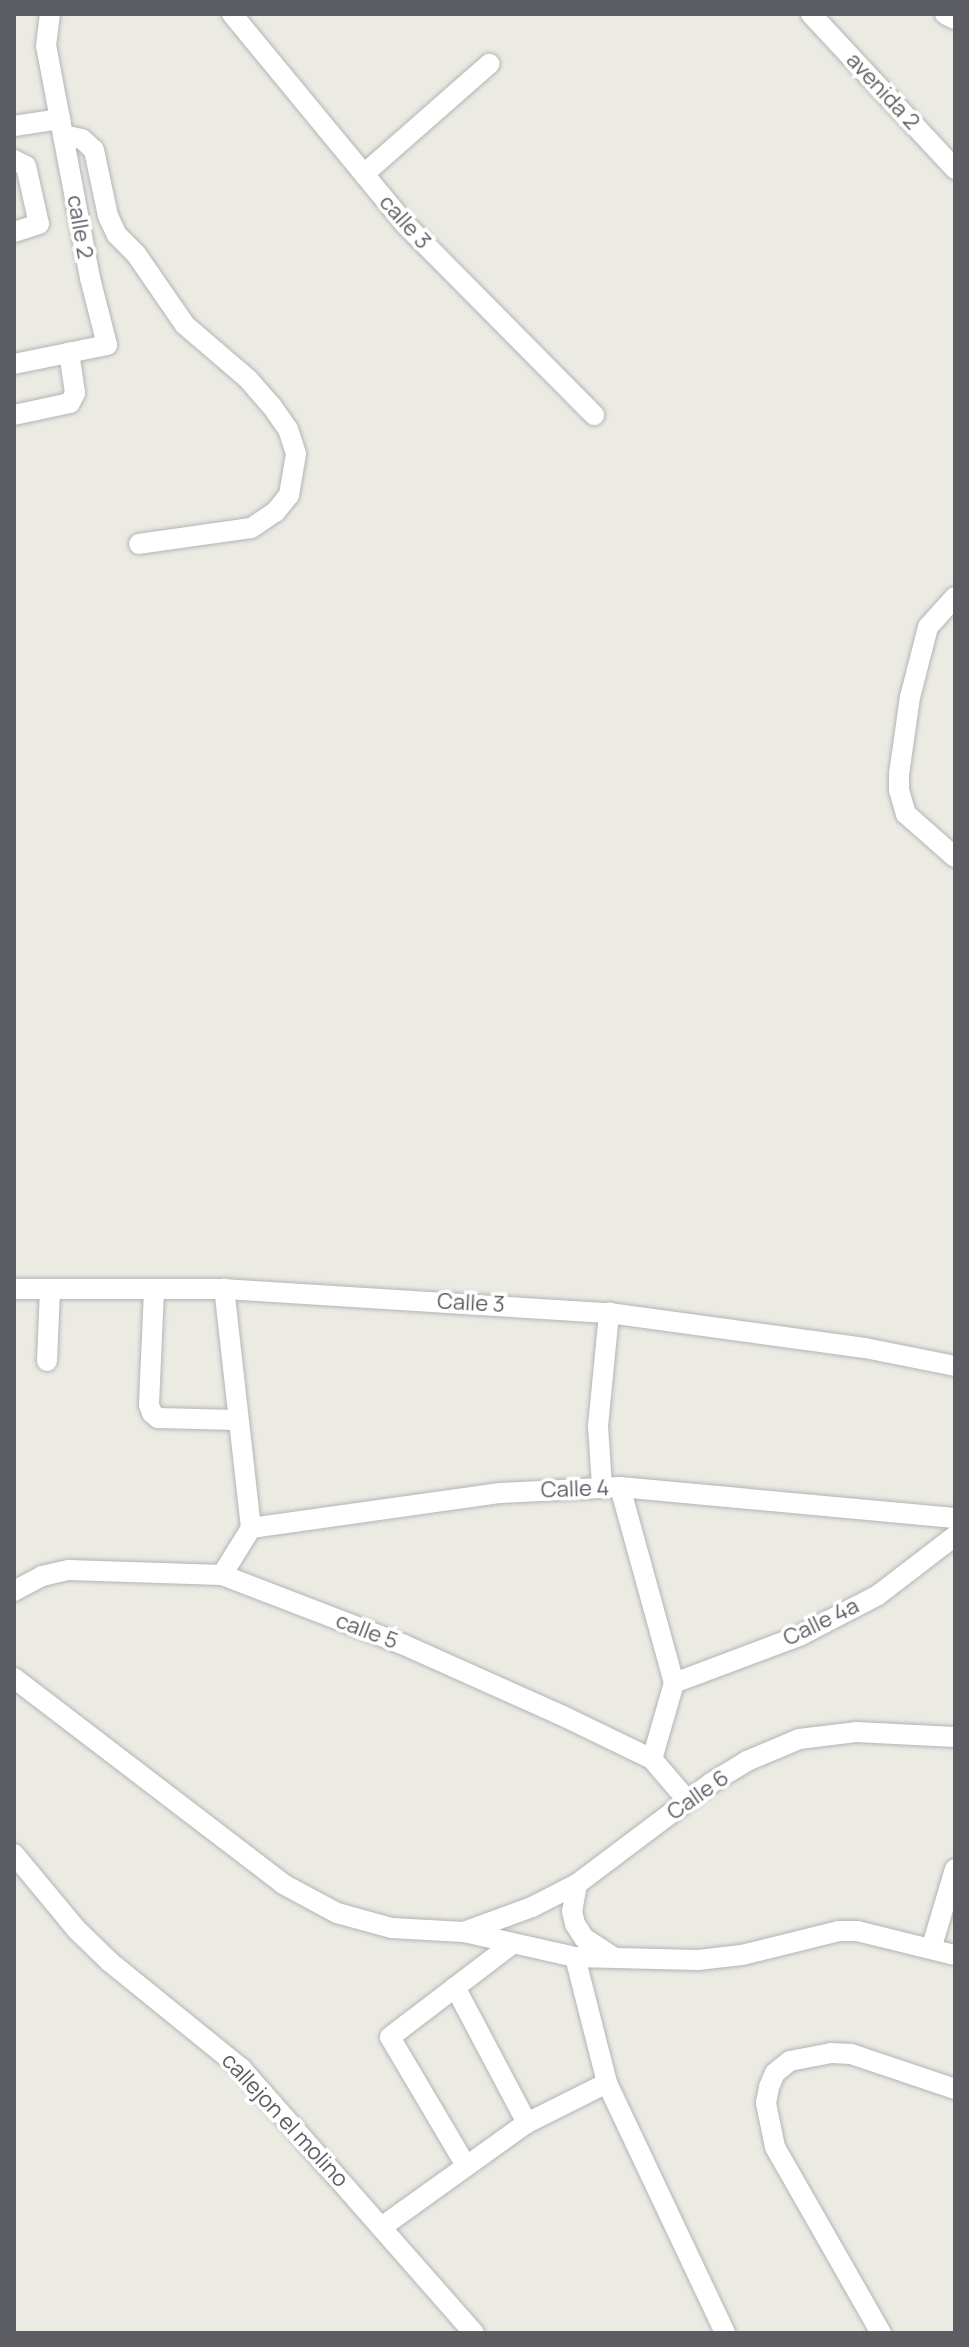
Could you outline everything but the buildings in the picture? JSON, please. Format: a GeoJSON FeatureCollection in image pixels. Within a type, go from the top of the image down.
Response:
{"type":"FeatureCollection","features":[{"type":"Feature","properties":{"kind":"street","name":"calle 2"},"geometry":{"type":"LineString","coordinates":[[14,364],[107,345],[90,278],[46,46],[50,14]]}},
{"type":"Feature","properties":{"kind":"street","name":"avenida 2"},"geometry":{"type":"LineString","coordinates":[[811,14],[955,169]]}},
{"type":"Feature","properties":{"kind":"street"},"geometry":{"type":"LineString","coordinates":[[945,14],[955,19]]}},
{"type":"Feature","properties":{"kind":"street","name":"calle 3"},"geometry":{"type":"LineString","coordinates":[[235,15],[405,224],[594,415]]}},
{"type":"Feature","properties":{"kind":"street"},"geometry":{"type":"LineString","coordinates":[[364,174],[489,64]]}},
{"type":"Feature","properties":{"kind":"street"},"geometry":{"type":"LineString","coordinates":[[14,126],[62,127],[94,150],[108,216],[117,235],[136,254],[185,325],[248,379],[271,405],[288,429],[296,454],[289,495],[275,512],[251,528],[139,544]]}},
{"type":"Feature","properties":{"kind":"street"},"geometry":{"type":"LineString","coordinates":[[14,160],[19,159],[26,166],[39,224],[14,232]]}},
{"type":"Feature","properties":{"kind":"street"},"geometry":{"type":"LineString","coordinates":[[14,415],[70,403],[75,393],[69,352]]}},
{"type":"Feature","properties":{"kind":"street"},"geometry":{"type":"LineString","coordinates":[[955,597],[928,627],[922,647],[910,697],[899,790],[906,814],[955,857]]}},
{"type":"Feature","properties":{"kind":"street","name":"Calle 3"},"geometry":{"type":"LineString","coordinates":[[14,1289],[224,1289],[609,1313],[865,1348],[955,1366]]}},
{"type":"Feature","properties":{"kind":"street"},"geometry":{"type":"LineString","coordinates":[[222,1575],[251,1528],[236,1420],[224,1289]]}},
{"type":"Feature","properties":{"kind":"street"},"geometry":{"type":"LineString","coordinates":[[47,1361],[50,1290]]}},
{"type":"Feature","properties":{"kind":"street"},"geometry":{"type":"LineString","coordinates":[[154,1290],[149,1405],[152,1413],[158,1418],[236,1420]]}},
{"type":"Feature","properties":{"kind":"street"},"geometry":{"type":"LineString","coordinates":[[609,1313],[598,1426],[611,1487],[674,1683],[652,1759]]}},
{"type":"Feature","properties":{"kind":"street","name":"Calle 4"},"geometry":{"type":"LineString","coordinates":[[251,1528],[501,1493],[611,1487],[955,1518]]}},
{"type":"Feature","properties":{"kind":"street","name":"Calle 4a"},"geometry":{"type":"LineString","coordinates":[[674,1683],[799,1636],[865,1602],[931,1557],[955,1536]]}},
{"type":"Feature","properties":{"kind":"street","name":"calle 5"},"geometry":{"type":"LineString","coordinates":[[14,1591],[42,1576],[69,1570],[222,1575],[402,1644],[652,1759],[687,1800]]}},
{"type":"Feature","properties":{"kind":"street","name":"Calle 6"},"geometry":{"type":"LineString","coordinates":[[14,1678],[283,1884],[337,1913],[378,1925],[464,1932],[575,1957],[698,1960],[742,1955],[839,1931],[857,1931],[932,1946],[955,1955]]}},
{"type":"Feature","properties":{"kind":"street","name":"Calle 6"},"geometry":{"type":"LineString","coordinates":[[464,1932],[532,1907],[577,1884],[687,1800],[747,1761],[799,1739],[856,1732],[955,1737]]}},
{"type":"Feature","properties":{"kind":"street","name":"callejon el molino"},"geometry":{"type":"LineString","coordinates":[[14,1854],[76,1929],[110,1962],[241,2068],[474,2333]]}},
{"type":"Feature","properties":{"kind":"street"},"geometry":{"type":"LineString","coordinates":[[932,1946],[955,1869]]}},
{"type":"Feature","properties":{"kind":"street"},"geometry":{"type":"LineString","coordinates":[[577,1884],[572,1911],[575,1924],[584,1938],[616,1959]]}},
{"type":"Feature","properties":{"kind":"street"},"geometry":{"type":"LineString","coordinates":[[465,2164],[390,2037],[512,1944]]}},
{"type":"Feature","properties":{"kind":"street"},"geometry":{"type":"LineString","coordinates":[[575,1957],[607,2083],[720,2332]]}},
{"type":"Feature","properties":{"kind":"street"},"geometry":{"type":"LineString","coordinates":[[455,1987],[527,2123]]}},
{"type":"Feature","properties":{"kind":"street"},"geometry":{"type":"LineString","coordinates":[[881,2333],[775,2147],[766,2103],[769,2087],[775,2073],[790,2061],[831,2053],[851,2054],[955,2089]]}},
{"type":"Feature","properties":{"kind":"street"},"geometry":{"type":"LineString","coordinates":[[383,2226],[465,2164],[527,2123],[607,2083]]}}]}
